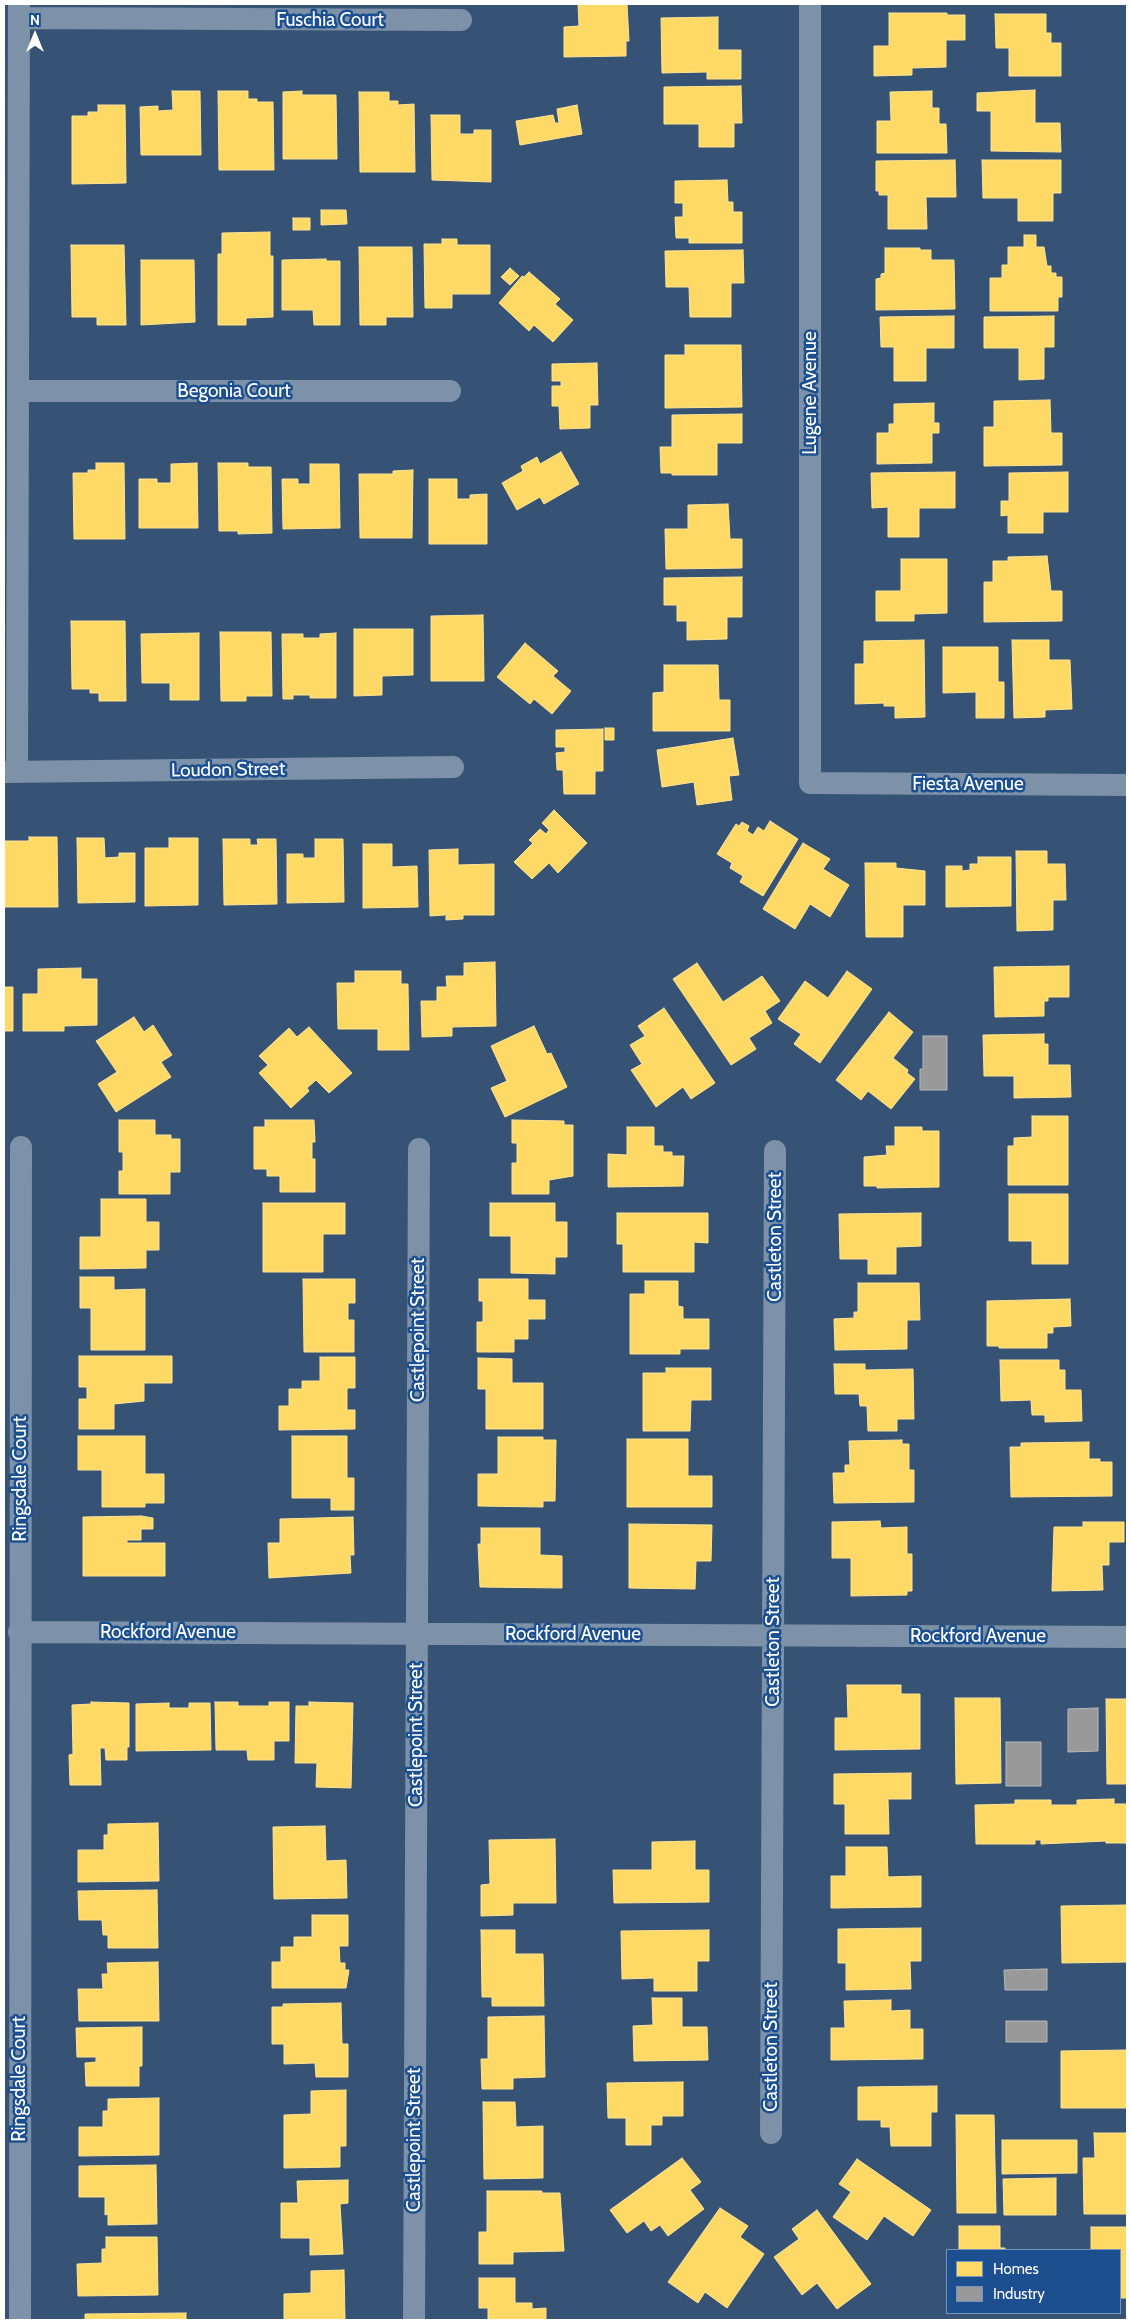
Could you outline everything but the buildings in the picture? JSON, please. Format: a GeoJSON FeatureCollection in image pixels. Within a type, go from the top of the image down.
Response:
{"type":"FeatureCollection","features":[{"type":"Feature","properties":{"kind":"street","name":"Lugene Avenue"},"geometry":{"type":"LineString","coordinates":[[810,4],[810,783]]}},
{"type":"Feature","properties":{"kind":"street","name":"Fuschia Court"},"geometry":{"type":"LineString","coordinates":[[19,11],[461,20]]}},
{"type":"Feature","properties":{"kind":"street"},"geometry":{"type":"LineString","coordinates":[[10,772],[18,392],[19,11]]}},
{"type":"Feature","properties":{"kind":"street","name":"Begonia Court"},"geometry":{"type":"LineString","coordinates":[[18,392],[450,392]]}},
{"type":"Feature","properties":{"kind":"street","name":"Loudon Street"},"geometry":{"type":"LineString","coordinates":[[10,772],[453,767]]}},
{"type":"Feature","properties":{"kind":"street","name":"Fiesta Avenue"},"geometry":{"type":"LineString","coordinates":[[810,783],[1127,785]]}},
{"type":"Feature","properties":{"kind":"street","name":"Ringsdale Court"},"geometry":{"type":"LineString","coordinates":[[20,2320],[19,1632],[21,1148]]}},
{"type":"Feature","properties":{"kind":"street","name":"Castlepoint Street"},"geometry":{"type":"LineString","coordinates":[[414,2320],[419,1149]]}},
{"type":"Feature","properties":{"kind":"street","name":"Castleton Street"},"geometry":{"type":"LineString","coordinates":[[770,2132],[775,1151]]}},
{"type":"Feature","properties":{"kind":"street","name":"Rockford Avenue"},"geometry":{"type":"LineString","coordinates":[[19,1632],[1127,1637]]}}]}
